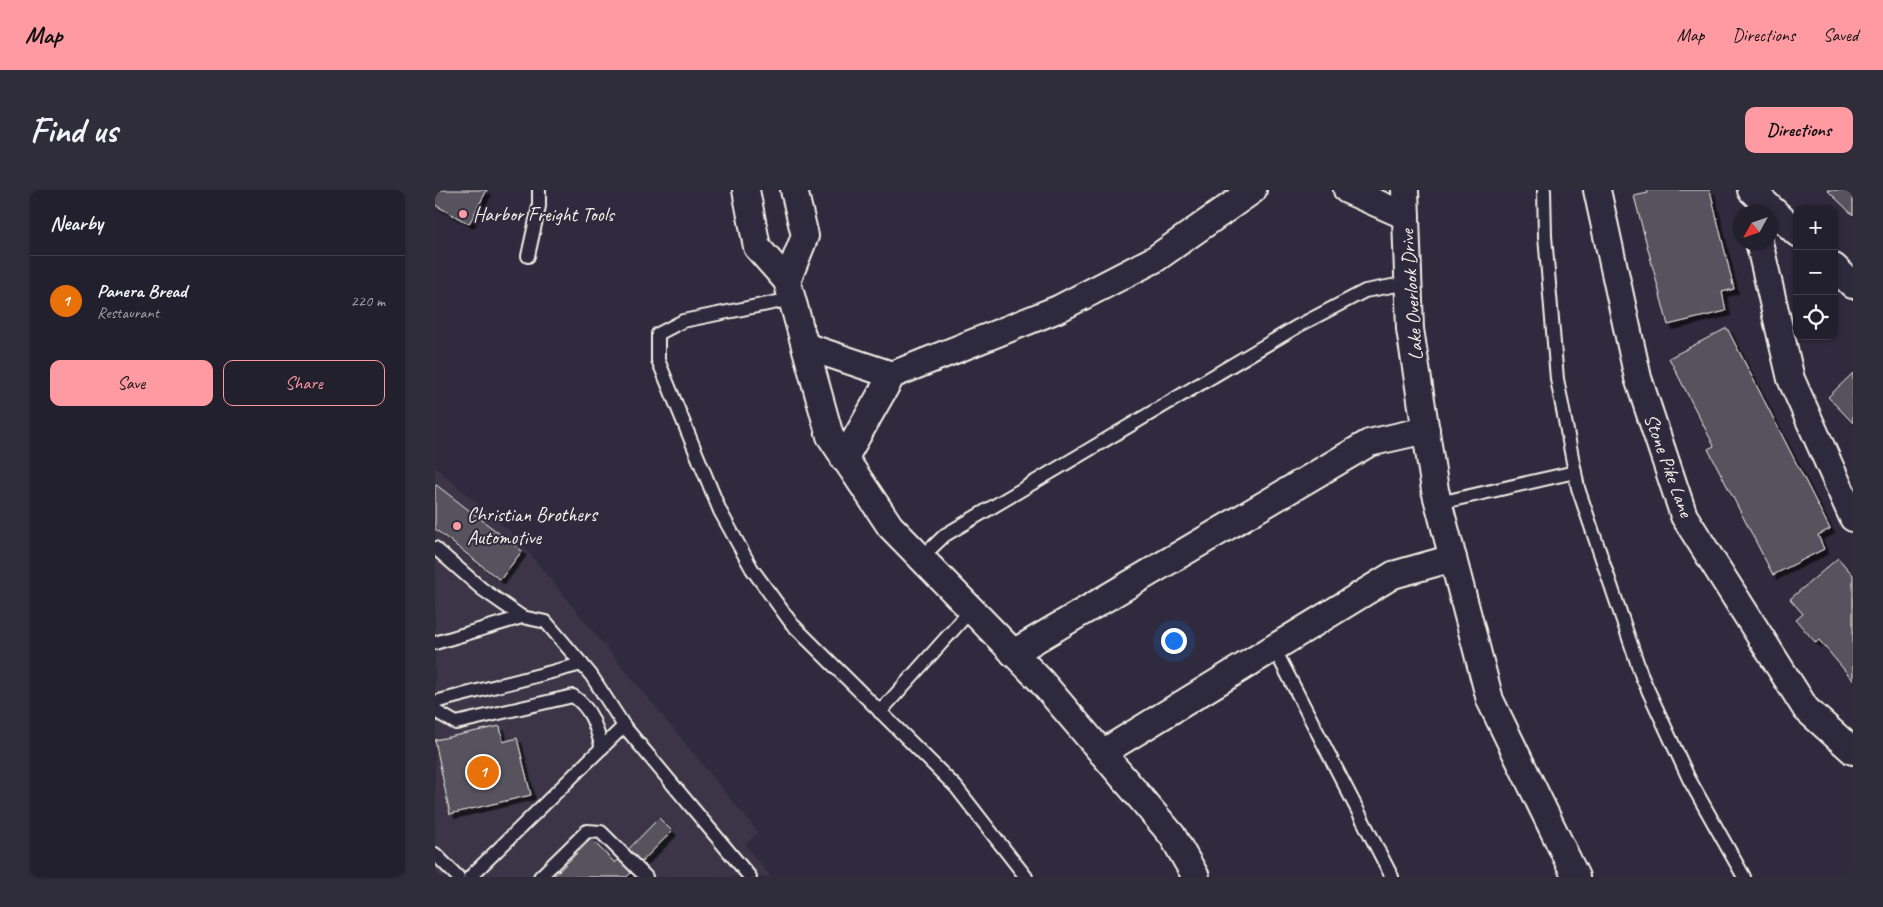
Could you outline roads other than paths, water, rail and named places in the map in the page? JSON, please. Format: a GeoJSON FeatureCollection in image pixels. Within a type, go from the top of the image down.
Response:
{"type":"FeatureCollection","features":[{"type":"Feature","properties":{"kind":"street"},"geometry":{"type":"LineString","coordinates":[[749,190],[757,247],[790,290],[830,436],[844,459],[889,526],[1041,680],[1172,835],[1196,877]]}},
{"type":"Feature","properties":{"kind":"street"},"geometry":{"type":"LineString","coordinates":[[790,290],[805,236],[794,190]]}},
{"type":"Feature","properties":{"kind":"street"},"geometry":{"type":"LineString","coordinates":[[844,459],[892,375],[1058,309],[1155,259],[1253,190]]}},
{"type":"Feature","properties":{"kind":"street"},"geometry":{"type":"LineString","coordinates":[[1347,190],[1406,216]]}},
{"type":"Feature","properties":{"kind":"street","name":"Lake Overlook Drive"},"geometry":{"type":"LineString","coordinates":[[1405,190],[1410,330],[1439,502],[1490,700],[1576,877]]}},
{"type":"Feature","properties":{"kind":"street","name":"Stone Pike Lane"},"geometry":{"type":"LineString","coordinates":[[1597,190],[1638,378],[1684,516],[1806,709],[1853,751]]}},
{"type":"Feature","properties":{"kind":"street"},"geometry":{"type":"LineString","coordinates":[[1749,190],[1752,205]]}},
{"type":"Feature","properties":{"kind":"street"},"geometry":{"type":"LineString","coordinates":[[1749,190],[1793,229]]}},
{"type":"Feature","properties":{"kind":"street"},"geometry":{"type":"LineString","coordinates":[[1761,250],[1791,379],[1853,518]]}},
{"type":"Feature","properties":{"kind":"street"},"geometry":{"type":"LineString","coordinates":[[1838,271],[1853,285]]}},
{"type":"Feature","properties":{"kind":"street"},"geometry":{"type":"LineString","coordinates":[[805,346],[892,375]]}},
{"type":"Feature","properties":{"kind":"street"},"geometry":{"type":"LineString","coordinates":[[1013,653],[1369,443],[1426,430]]}},
{"type":"Feature","properties":{"kind":"street"},"geometry":{"type":"LineString","coordinates":[[1102,753],[1393,575],[1453,558]]}},
{"type":"Feature","properties":{"kind":"lane"},"geometry":{"type":"LineString","coordinates":[[528,256],[539,190]]}},
{"type":"Feature","properties":{"kind":"lane"},"geometry":{"type":"LineString","coordinates":[[1544,190],[1545,236],[1557,378],[1579,488],[1642,677],[1689,779],[1743,877]]}},
{"type":"Feature","properties":{"kind":"lane"},"geometry":{"type":"LineString","coordinates":[[921,558],[945,535],[1298,326],[1365,292],[1408,284]]}},
{"type":"Feature","properties":{"kind":"lane"},"geometry":{"type":"LineString","coordinates":[[790,290],[683,321],[658,334],[658,360],[720,511],[752,569],[792,624],[956,787],[1026,877]]}},
{"type":"Feature","properties":{"kind":"lane"},"geometry":{"type":"LineString","coordinates":[[1439,502],[1575,472]]}},
{"type":"Feature","properties":{"kind":"lane"},"geometry":{"type":"LineString","coordinates":[[435,548],[482,589],[522,617],[546,622],[582,664],[625,726],[750,877]]}},
{"type":"Feature","properties":{"kind":"lane"},"geometry":{"type":"LineString","coordinates":[[880,712],[971,610]]}},
{"type":"Feature","properties":{"kind":"lane"},"geometry":{"type":"LineString","coordinates":[[435,642],[522,617]]}},
{"type":"Feature","properties":{"kind":"lane"},"geometry":{"type":"LineString","coordinates":[[1274,648],[1392,877]]}},
{"type":"Feature","properties":{"kind":"lane"},"geometry":{"type":"LineString","coordinates":[[435,702],[582,664]]}},
{"type":"Feature","properties":{"kind":"lane"},"geometry":{"type":"LineString","coordinates":[[435,711],[457,723],[573,696],[585,704],[595,723],[602,748]]}},
{"type":"Feature","properties":{"kind":"lane"},"geometry":{"type":"LineString","coordinates":[[470,877],[625,726]]}},
{"type":"Feature","properties":{"kind":"lane"},"geometry":{"type":"LineString","coordinates":[[540,877],[587,831],[601,832],[646,877]]}},
{"type":"Feature","properties":{"kind":"lane"},"geometry":{"type":"LineString","coordinates":[[435,854],[458,877]]}},
{"type":"Feature","properties":{"kind":"lane"},"geometry":{"type":"LineString","coordinates":[[732,877],[741,867]]}},
{"type":"Feature","properties":{"kind":"place","name":"Harbor Freight Tools"},"geometry":{"type":"Point","coordinates":[463,214]}},
{"type":"Feature","properties":{"kind":"place","name":"Christian Brothers Automotive"},"geometry":{"type":"Point","coordinates":[457,526]}},
{"type":"Feature","properties":{"kind":"place","name":"Panera Bread"},"geometry":{"type":"Point","coordinates":[483,772]}}]}
